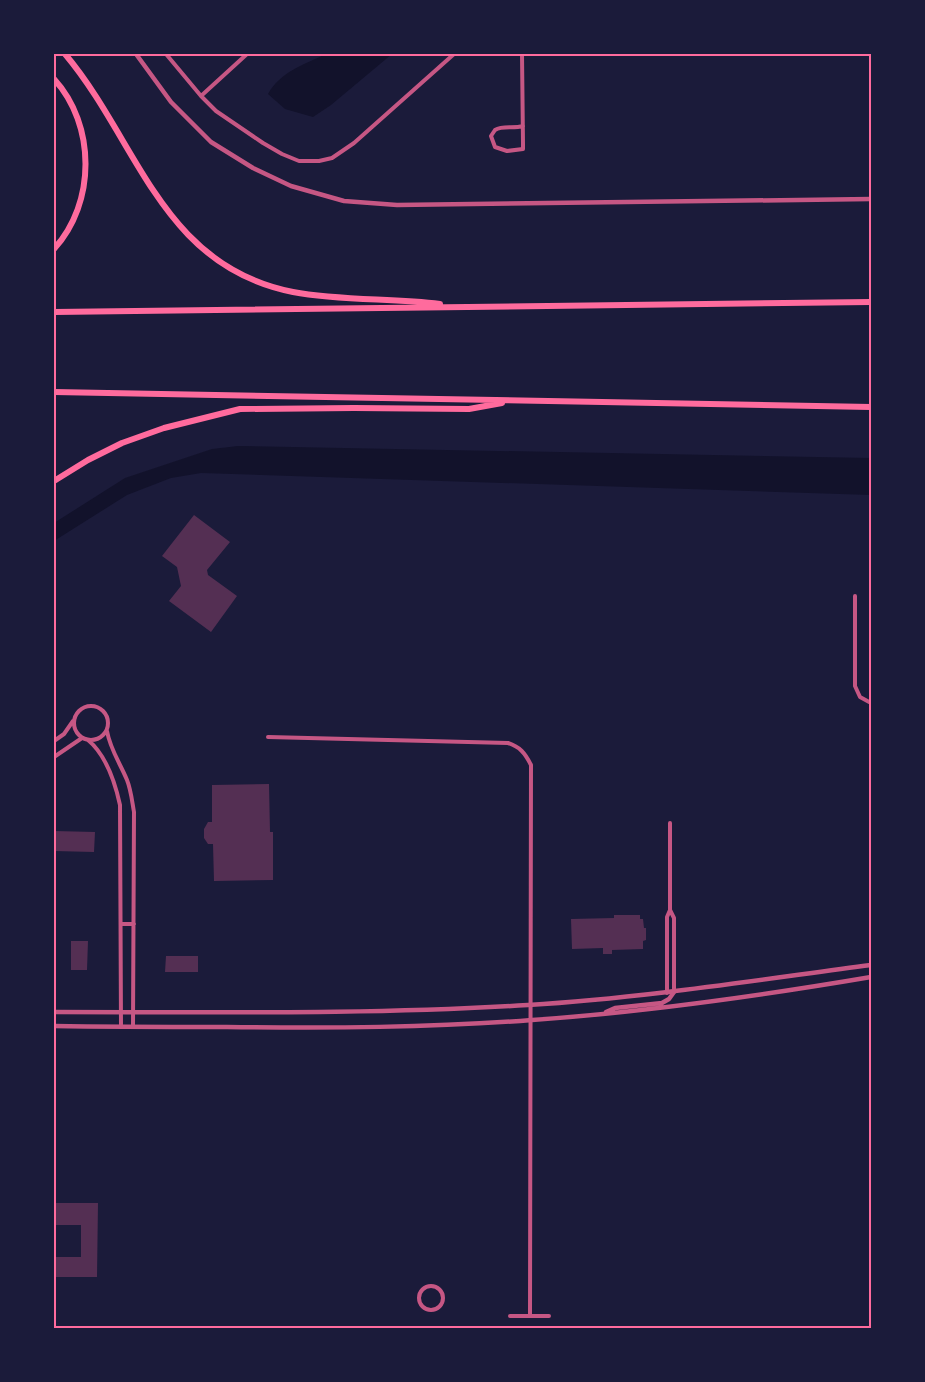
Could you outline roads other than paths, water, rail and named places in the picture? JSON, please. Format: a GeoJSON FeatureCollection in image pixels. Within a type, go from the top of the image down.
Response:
{"type":"FeatureCollection","features":[{"type":"Feature","properties":{"kind":"highway"},"geometry":{"type":"LineString","coordinates":[[65,54],[87,84],[164,207],[187,234],[209,255],[233,270],[264,284],[291,291],[315,295],[413,301],[461,307]]}},
{"type":"Feature","properties":{"kind":"highway"},"geometry":{"type":"LineString","coordinates":[[54,79],[76,112],[84,140],[86,166],[83,192],[73,220],[61,242],[54,249]]}},
{"type":"Feature","properties":{"kind":"highway"},"geometry":{"type":"LineString","coordinates":[[54,312],[871,302]]}},
{"type":"Feature","properties":{"kind":"highway"},"geometry":{"type":"LineString","coordinates":[[54,392],[871,407]]}},
{"type":"Feature","properties":{"kind":"highway"},"geometry":{"type":"LineString","coordinates":[[54,481],[88,460],[122,443],[164,428],[240,410],[325,408],[468,409],[518,401]]}},
{"type":"Feature","properties":{"kind":"street"},"geometry":{"type":"LineString","coordinates":[[136,54],[171,102],[211,142],[253,168],[291,186],[344,201],[397,205],[871,199]]}},
{"type":"Feature","properties":{"kind":"street"},"geometry":{"type":"LineString","coordinates":[[166,54],[216,111],[263,143],[282,154],[300,161],[319,161],[332,158],[354,142],[454,54]]}},
{"type":"Feature","properties":{"kind":"street"},"geometry":{"type":"LineString","coordinates":[[201,96],[247,54]]}},
{"type":"Feature","properties":{"kind":"street"},"geometry":{"type":"LineString","coordinates":[[522,54],[523,126],[523,149],[507,151],[495,147],[491,136],[494,130],[501,127],[516,128],[523,126]]}},
{"type":"Feature","properties":{"kind":"street"},"geometry":{"type":"LineString","coordinates":[[855,596],[855,686],[860,697],[871,703]]}},
{"type":"Feature","properties":{"kind":"street"},"geometry":{"type":"LineString","coordinates":[[54,741],[64,734],[74,721],[77,712],[82,708],[98,707],[106,715],[109,744],[128,781],[134,812],[133,1027]]}},
{"type":"Feature","properties":{"kind":"street"},"geometry":{"type":"LineString","coordinates":[[74,721],[76,733],[96,746],[111,774],[120,805],[121,1027]]}},
{"type":"Feature","properties":{"kind":"street"},"geometry":{"type":"LineString","coordinates":[[88,740],[100,738],[107,731]]}},
{"type":"Feature","properties":{"kind":"street"},"geometry":{"type":"LineString","coordinates":[[268,737],[508,743],[519,747],[531,765],[530,1316]]}},
{"type":"Feature","properties":{"kind":"street"},"geometry":{"type":"LineString","coordinates":[[54,757],[82,738]]}},
{"type":"Feature","properties":{"kind":"street"},"geometry":{"type":"LineString","coordinates":[[667,993],[667,917],[670,910],[670,823]]}},
{"type":"Feature","properties":{"kind":"street"},"geometry":{"type":"LineString","coordinates":[[602,1014],[615,1008],[662,1003],[669,999],[674,992],[674,918],[670,910]]}},
{"type":"Feature","properties":{"kind":"street"},"geometry":{"type":"LineString","coordinates":[[121,924],[134,924]]}},
{"type":"Feature","properties":{"kind":"street"},"geometry":{"type":"LineString","coordinates":[[54,1012],[421,1011],[530,1005],[667,993],[871,965]]}},
{"type":"Feature","properties":{"kind":"street"},"geometry":{"type":"LineString","coordinates":[[54,1026],[384,1026],[530,1021],[670,1008],[871,977]]}},
{"type":"Feature","properties":{"kind":"street"},"geometry":{"type":"LineString","coordinates":[[432,1286],[441,1290],[444,1298],[441,1306],[431,1310],[422,1306],[419,1299],[423,1289],[432,1286]]}},
{"type":"Feature","properties":{"kind":"street"},"geometry":{"type":"LineString","coordinates":[[510,1316],[549,1316]]}}]}
